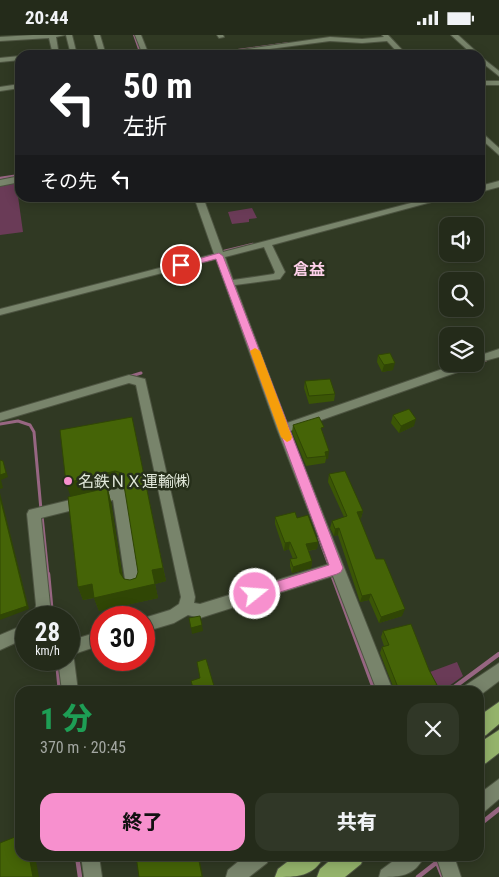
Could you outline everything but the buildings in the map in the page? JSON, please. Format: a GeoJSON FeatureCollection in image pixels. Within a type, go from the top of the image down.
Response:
{"type":"FeatureCollection","features":[{"type":"Feature","properties":{"kind":"highway"},"geometry":{"type":"LineString","coordinates":[[484,724],[499,712]]}},
{"type":"Feature","properties":{"kind":"highway"},"geometry":{"type":"LineString","coordinates":[[484,752],[499,740]]}},
{"type":"Feature","properties":{"kind":"highway"},"geometry":{"type":"LineString","coordinates":[[286,877],[307,861]]}},
{"type":"Feature","properties":{"kind":"highway"},"geometry":{"type":"LineString","coordinates":[[328,877],[348,861]]}},
{"type":"Feature","properties":{"kind":"street"},"geometry":{"type":"LineString","coordinates":[[0,39],[34,35]]}},
{"type":"Feature","properties":{"kind":"street"},"geometry":{"type":"LineString","coordinates":[[52,35],[55,50]]}},
{"type":"Feature","properties":{"kind":"street"},"geometry":{"type":"LineString","coordinates":[[23,36],[62,35]]}},
{"type":"Feature","properties":{"kind":"street"},"geometry":{"type":"LineString","coordinates":[[69,35],[73,50]]}},
{"type":"Feature","properties":{"kind":"street"},"geometry":{"type":"LineString","coordinates":[[97,35],[102,50]]}},
{"type":"Feature","properties":{"kind":"street"},"geometry":{"type":"LineString","coordinates":[[138,35],[144,50]]}},
{"type":"Feature","properties":{"kind":"street"},"geometry":{"type":"LineString","coordinates":[[454,35],[471,50]]}},
{"type":"Feature","properties":{"kind":"street"},"geometry":{"type":"LineString","coordinates":[[23,36],[25,46]]}},
{"type":"Feature","properties":{"kind":"street"},"geometry":{"type":"LineString","coordinates":[[241,50],[328,37],[362,41],[387,37],[399,50]]}},
{"type":"Feature","properties":{"kind":"street"},"geometry":{"type":"LineString","coordinates":[[0,60],[15,58]]}},
{"type":"Feature","properties":{"kind":"street"},"geometry":{"type":"LineString","coordinates":[[485,62],[499,74]]}},
{"type":"Feature","properties":{"kind":"street"},"geometry":{"type":"LineString","coordinates":[[0,78],[1,89],[15,87]]}},
{"type":"Feature","properties":{"kind":"street"},"geometry":{"type":"LineString","coordinates":[[485,83],[499,83]]}},
{"type":"Feature","properties":{"kind":"street"},"geometry":{"type":"LineString","coordinates":[[485,138],[499,153]]}},
{"type":"Feature","properties":{"kind":"street"},"geometry":{"type":"LineString","coordinates":[[0,183],[15,180]]}},
{"type":"Feature","properties":{"kind":"street"},"geometry":{"type":"LineString","coordinates":[[485,188],[499,184]]}},
{"type":"Feature","properties":{"kind":"street"},"geometry":{"type":"LineString","coordinates":[[200,202],[217,257],[230,283],[333,569],[383,686]]}},
{"type":"Feature","properties":{"kind":"street"},"geometry":{"type":"LineString","coordinates":[[0,312],[427,202]]}},
{"type":"Feature","properties":{"kind":"street"},"geometry":{"type":"LineString","coordinates":[[230,283],[277,277],[280,272],[266,244]]}},
{"type":"Feature","properties":{"kind":"street"},"geometry":{"type":"LineString","coordinates":[[484,358],[499,353]]}},
{"type":"Feature","properties":{"kind":"street"},"geometry":{"type":"LineString","coordinates":[[283,429],[445,372]]}},
{"type":"Feature","properties":{"kind":"street"},"geometry":{"type":"LineString","coordinates":[[0,417],[129,379],[141,383],[188,597],[186,608]]}},
{"type":"Feature","properties":{"kind":"street"},"geometry":{"type":"LineString","coordinates":[[43,606],[34,515],[119,493],[133,586]]}},
{"type":"Feature","properties":{"kind":"street"},"geometry":{"type":"LineString","coordinates":[[155,622],[174,616],[186,608],[200,611],[333,569]]}},
{"type":"Feature","properties":{"kind":"street"},"geometry":{"type":"LineString","coordinates":[[0,643],[15,636]]}},
{"type":"Feature","properties":{"kind":"street"},"geometry":{"type":"LineString","coordinates":[[67,671],[69,686]]}},
{"type":"Feature","properties":{"kind":"street"},"geometry":{"type":"LineString","coordinates":[[479,686],[499,671]]}},
{"type":"Feature","properties":{"kind":"street"},"geometry":{"type":"LineString","coordinates":[[484,801],[499,788]]}},
{"type":"Feature","properties":{"kind":"street"},"geometry":{"type":"LineString","coordinates":[[91,861],[93,877]]}},
{"type":"Feature","properties":{"kind":"street"},"geometry":{"type":"LineString","coordinates":[[236,877],[254,861]]}},
{"type":"Feature","properties":{"kind":"street"},"geometry":{"type":"LineString","coordinates":[[388,877],[409,861]]}},
{"type":"Feature","properties":{"kind":"street"},"geometry":{"type":"LineString","coordinates":[[447,861],[452,877]]}},
{"type":"Feature","properties":{"kind":"shaded area"},"geometry":{"type":"Polygon","coordinates":[[[15,182],[15,202],[19,202],[23,232],[0,235],[0,185],[15,182]]]}},
{"type":"Feature","properties":{"kind":"shaded area"},"geometry":{"type":"Polygon","coordinates":[[[252,208],[257,218],[249,219],[249,222],[232,224],[228,212],[252,208]]]}},
{"type":"Feature","properties":{"kind":"shaded area"},"geometry":{"type":"Polygon","coordinates":[[[457,662],[463,676],[449,686],[435,686],[430,672],[457,662]]]}},
{"type":"Feature","properties":{"kind":"waterway"},"geometry":{"type":"LineString","coordinates":[[134,35],[139,50]]}},
{"type":"Feature","properties":{"kind":"waterway"},"geometry":{"type":"LineString","coordinates":[[237,50],[289,43]]}},
{"type":"Feature","properties":{"kind":"waterway"},"geometry":{"type":"LineString","coordinates":[[0,178],[15,176]]}},
{"type":"Feature","properties":{"kind":"waterway"},"geometry":{"type":"LineString","coordinates":[[224,251],[253,244]]}},
{"type":"Feature","properties":{"kind":"waterway"},"geometry":{"type":"LineString","coordinates":[[128,377],[141,373]]}},
{"type":"Feature","properties":{"kind":"waterway"},"geometry":{"type":"LineString","coordinates":[[0,424],[18,421],[30,425],[34,432],[41,510]]}},
{"type":"Feature","properties":{"kind":"waterway"},"geometry":{"type":"LineString","coordinates":[[42,516],[48,575]]}},
{"type":"Feature","properties":{"kind":"waterway"},"geometry":{"type":"LineString","coordinates":[[319,538],[330,568]]}},
{"type":"Feature","properties":{"kind":"waterway"},"geometry":{"type":"LineString","coordinates":[[48,574],[51,606]]}},
{"type":"Feature","properties":{"kind":"waterway"},"geometry":{"type":"LineString","coordinates":[[332,574],[373,686]]}},
{"type":"Feature","properties":{"kind":"waterway"},"geometry":{"type":"LineString","coordinates":[[456,686],[499,654]]}},
{"type":"Feature","properties":{"kind":"waterway"},"geometry":{"type":"LineString","coordinates":[[58,671],[60,686]]}},
{"type":"Feature","properties":{"kind":"waterway"},"geometry":{"type":"LineString","coordinates":[[484,821],[499,809]]}},
{"type":"Feature","properties":{"kind":"waterway"},"geometry":{"type":"LineString","coordinates":[[78,861],[80,877]]}},
{"type":"Feature","properties":{"kind":"waterway"},"geometry":{"type":"LineString","coordinates":[[418,877],[437,862]]}},
{"type":"Feature","properties":{"kind":"waterway"},"geometry":{"type":"LineString","coordinates":[[437,862],[443,877]]}},
{"type":"Feature","properties":{"kind":"slow traffic"},"geometry":{"type":"LineString","coordinates":[[255,351],[287,437]]}},
{"type":"Feature","properties":{"kind":"place","name":"名鉄ＮＸ運輸㈱"},"geometry":{"type":"Point","coordinates":[68,481]}},
{"type":"Feature","properties":{"kind":"district","name":"倉益"},"geometry":{"type":"Point","coordinates":[309,269]}},
{"type":"Feature","properties":{"kind":"route"},"geometry":{"type":"LineString","coordinates":[[181,265],[219,256],[337,568],[255,594]]}}]}
